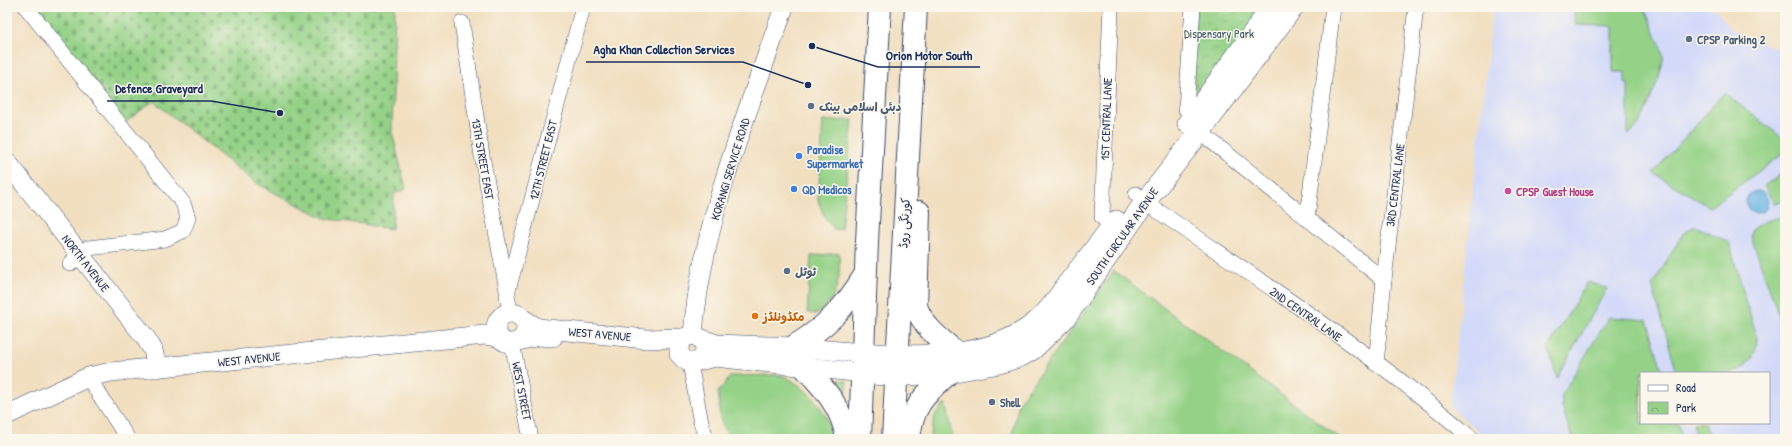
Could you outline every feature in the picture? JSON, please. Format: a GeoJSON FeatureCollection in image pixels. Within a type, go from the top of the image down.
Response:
{"type":"FeatureCollection","features":[{"type":"Feature","properties":{"kind":"main road"},"geometry":{"type":"LineString","coordinates":[[860,439],[866,274],[880,7]]}},
{"type":"Feature","properties":{"kind":"main road","name":"کورنگی روڈ"},"geometry":{"type":"LineString","coordinates":[[893,439],[916,7]]}},
{"type":"Feature","properties":{"kind":"main road","name":"SOUTH CIRCULAR AVENUE"},"geometry":{"type":"LineString","coordinates":[[1197,124],[1272,7]]}},
{"type":"Feature","properties":{"kind":"main road","name":"SOUTH CIRCULAR AVENUE"},"geometry":{"type":"LineString","coordinates":[[863,363],[896,366],[954,362],[999,363],[1021,356],[1033,349],[1066,317],[1141,198],[1197,124],[1293,7]]}},
{"type":"Feature","properties":{"kind":"main road"},"geometry":{"type":"LineString","coordinates":[[908,147],[920,181],[916,306],[922,320],[954,362],[916,408],[909,439]]}},
{"type":"Feature","properties":{"kind":"main road","name":"SOUTH CIRCULAR AVENUE"},"geometry":{"type":"LineString","coordinates":[[954,362],[1009,339],[1036,322],[1046,313],[1112,227],[1141,198]]}},
{"type":"Feature","properties":{"kind":"main road"},"geometry":{"type":"LineString","coordinates":[[792,347],[811,336],[832,320],[855,292],[866,274]]}},
{"type":"Feature","properties":{"kind":"main road"},"geometry":{"type":"LineString","coordinates":[[805,368],[832,398],[838,408],[844,421],[847,439]]}},
{"type":"Feature","properties":{"kind":"street"},"geometry":{"type":"LineString","coordinates":[[26,7],[183,204],[188,218],[183,231],[175,236],[165,239],[88,248],[75,260]]}},
{"type":"Feature","properties":{"kind":"street","name":"12TH STREET EAST"},"geometry":{"type":"LineString","coordinates":[[509,329],[507,294],[583,7]]}},
{"type":"Feature","properties":{"kind":"street","name":"KORANGI SERVICE ROAD"},"geometry":{"type":"LineString","coordinates":[[706,439],[700,418],[692,348],[695,298],[706,249],[739,133],[784,7]]}},
{"type":"Feature","properties":{"kind":"street","name":"1ST CENTRAL LANE"},"geometry":{"type":"LineString","coordinates":[[1111,7],[1102,217],[1112,227]]}},
{"type":"Feature","properties":{"kind":"street"},"geometry":{"type":"LineString","coordinates":[[1193,7],[1186,109],[1197,124],[1307,219],[1384,280]]}},
{"type":"Feature","properties":{"kind":"street"},"geometry":{"type":"LineString","coordinates":[[1307,219],[1333,7]]}},
{"type":"Feature","properties":{"kind":"street","name":"3RD CENTRAL LANE"},"geometry":{"type":"LineString","coordinates":[[1376,364],[1384,280],[1416,7]]}},
{"type":"Feature","properties":{"kind":"street","name":"13TH STREET EAST"},"geometry":{"type":"LineString","coordinates":[[462,23],[482,156],[507,294]]}},
{"type":"Feature","properties":{"kind":"street","name":"NORTH AVENUE"},"geometry":{"type":"LineString","coordinates":[[7,162],[75,260],[150,363]]}},
{"type":"Feature","properties":{"kind":"street","name":"NORTH AVENUE"},"geometry":{"type":"LineString","coordinates":[[7,183],[75,260]]}},
{"type":"Feature","properties":{"kind":"street","name":"2ND CENTRAL LANE"},"geometry":{"type":"LineString","coordinates":[[1141,198],[1376,364],[1441,412],[1472,439]]}},
{"type":"Feature","properties":{"kind":"street","name":"WEST AVENUE"},"geometry":{"type":"LineString","coordinates":[[7,402],[85,364],[150,363],[485,335],[509,329],[538,336],[647,348],[692,348],[716,344],[792,347],[863,363]]}},
{"type":"Feature","properties":{"kind":"street","name":"WEST STREET"},"geometry":{"type":"LineString","coordinates":[[509,329],[531,439]]}},
{"type":"Feature","properties":{"kind":"street","name":"WEST AVENUE"},"geometry":{"type":"LineString","coordinates":[[692,348],[715,357],[805,368],[863,363]]}},
{"type":"Feature","properties":{"kind":"street","name":"WEST AVENUE"},"geometry":{"type":"LineString","coordinates":[[7,415],[88,377],[150,363]]}},
{"type":"Feature","properties":{"kind":"street"},"geometry":{"type":"LineString","coordinates":[[88,377],[128,439]]}},
{"type":"Feature","properties":{"kind":"shaded area"},"geometry":{"type":"Polygon","coordinates":[[[1493,7],[1713,7],[1732,30],[1785,52],[1785,439],[1487,439],[1450,407],[1493,7]]]}},
{"type":"Feature","properties":{"kind":"green space"},"geometry":{"type":"Polygon","coordinates":[[[26,7],[395,7],[392,132],[406,189],[394,194],[392,229],[324,218],[256,183],[153,101],[121,126],[26,7]]]}},
{"type":"Feature","properties":{"kind":"green space","name":"Dispensary Park"},"geometry":{"type":"Polygon","coordinates":[[[1195,7],[1270,7],[1194,114],[1195,7]]]}},
{"type":"Feature","properties":{"kind":"green space"},"geometry":{"type":"Polygon","coordinates":[[[1644,7],[1657,38],[1663,56],[1661,70],[1642,119],[1637,127],[1628,134],[1628,84],[1625,83],[1625,72],[1613,72],[1613,26],[1576,25],[1573,8],[1644,7]]]}},
{"type":"Feature","properties":{"kind":"green space"},"geometry":{"type":"Polygon","coordinates":[[[1724,93],[1784,139],[1785,152],[1710,207],[1653,173],[1724,93]]]}},
{"type":"Feature","properties":{"kind":"green space"},"geometry":{"type":"Polygon","coordinates":[[[853,120],[841,229],[834,229],[825,217],[818,201],[823,121],[853,120]]]}},
{"type":"Feature","properties":{"kind":"green space"},"geometry":{"type":"Polygon","coordinates":[[[1785,171],[1785,201],[1774,204],[1764,186],[1785,171]]]}},
{"type":"Feature","properties":{"kind":"green space"},"geometry":{"type":"Polygon","coordinates":[[[1785,216],[1785,334],[1751,236],[1752,231],[1759,224],[1785,216]]]}},
{"type":"Feature","properties":{"kind":"green space"},"geometry":{"type":"Polygon","coordinates":[[[1695,226],[1729,242],[1757,338],[1754,353],[1748,363],[1740,369],[1732,372],[1677,372],[1652,285],[1684,232],[1695,226]]]}},
{"type":"Feature","properties":{"kind":"green space"},"geometry":{"type":"Polygon","coordinates":[[[839,253],[839,271],[837,287],[834,295],[830,302],[817,314],[807,313],[811,256],[839,253]]]}},
{"type":"Feature","properties":{"kind":"green space"},"geometry":{"type":"Polygon","coordinates":[[[1114,271],[1341,439],[1011,439],[1019,402],[1114,271]]]}},
{"type":"Feature","properties":{"kind":"green space"},"geometry":{"type":"Polygon","coordinates":[[[1587,282],[1607,288],[1557,378],[1548,348],[1587,282]]]}},
{"type":"Feature","properties":{"kind":"green space"},"geometry":{"type":"Polygon","coordinates":[[[1609,317],[1647,320],[1663,372],[1640,372],[1640,424],[1678,424],[1683,439],[1572,439],[1562,407],[1562,394],[1609,317]]]}},
{"type":"Feature","properties":{"kind":"green space"},"geometry":{"type":"Polygon","coordinates":[[[781,375],[799,385],[815,401],[827,419],[833,439],[730,439],[720,419],[718,392],[731,376],[781,375]]]}},
{"type":"Feature","properties":{"kind":"green space"},"geometry":{"type":"Polygon","coordinates":[[[824,378],[847,381],[846,405],[824,378]]]}},
{"type":"Feature","properties":{"kind":"green space"},"geometry":{"type":"Polygon","coordinates":[[[945,403],[953,439],[930,439],[935,415],[945,403]]]}},
{"type":"Feature","properties":{"kind":"green space"},"geometry":{"type":"Polygon","coordinates":[[[1693,424],[1704,424],[1712,439],[1697,439],[1693,424]]]}},
{"type":"Feature","properties":{"kind":"water"},"geometry":{"type":"Polygon","coordinates":[[[1757,191],[1765,194],[1768,202],[1765,210],[1757,213],[1749,210],[1746,202],[1749,194],[1757,191]]]}},
{"type":"Feature","properties":{"kind":"place","name":"CPSP Parking 2"},"geometry":{"type":"Point","coordinates":[1689,39]}},
{"type":"Feature","properties":{"kind":"place","name":"Orion Motor South"},"geometry":{"type":"Point","coordinates":[812,46]}},
{"type":"Feature","properties":{"kind":"place","name":"Agha Khan Collection Services"},"geometry":{"type":"Point","coordinates":[808,85]}},
{"type":"Feature","properties":{"kind":"place","name":"دبئی اسلامی بینک"},"geometry":{"type":"Point","coordinates":[811,106]}},
{"type":"Feature","properties":{"kind":"place","name":"Defence Graveyard"},"geometry":{"type":"Point","coordinates":[280,113]}},
{"type":"Feature","properties":{"kind":"place","name":"Paradise Supermarket"},"geometry":{"type":"Point","coordinates":[799,156]}},
{"type":"Feature","properties":{"kind":"place","name":"QD Medicos"},"geometry":{"type":"Point","coordinates":[794,189]}},
{"type":"Feature","properties":{"kind":"place","name":"CPSP Guest House"},"geometry":{"type":"Point","coordinates":[1508,191]}},
{"type":"Feature","properties":{"kind":"place","name":"ٹوٹل"},"geometry":{"type":"Point","coordinates":[787,271]}},
{"type":"Feature","properties":{"kind":"place","name":"مکڈونلڈز"},"geometry":{"type":"Point","coordinates":[755,316]}},
{"type":"Feature","properties":{"kind":"place","name":"Shell"},"geometry":{"type":"Point","coordinates":[992,402]}}]}
